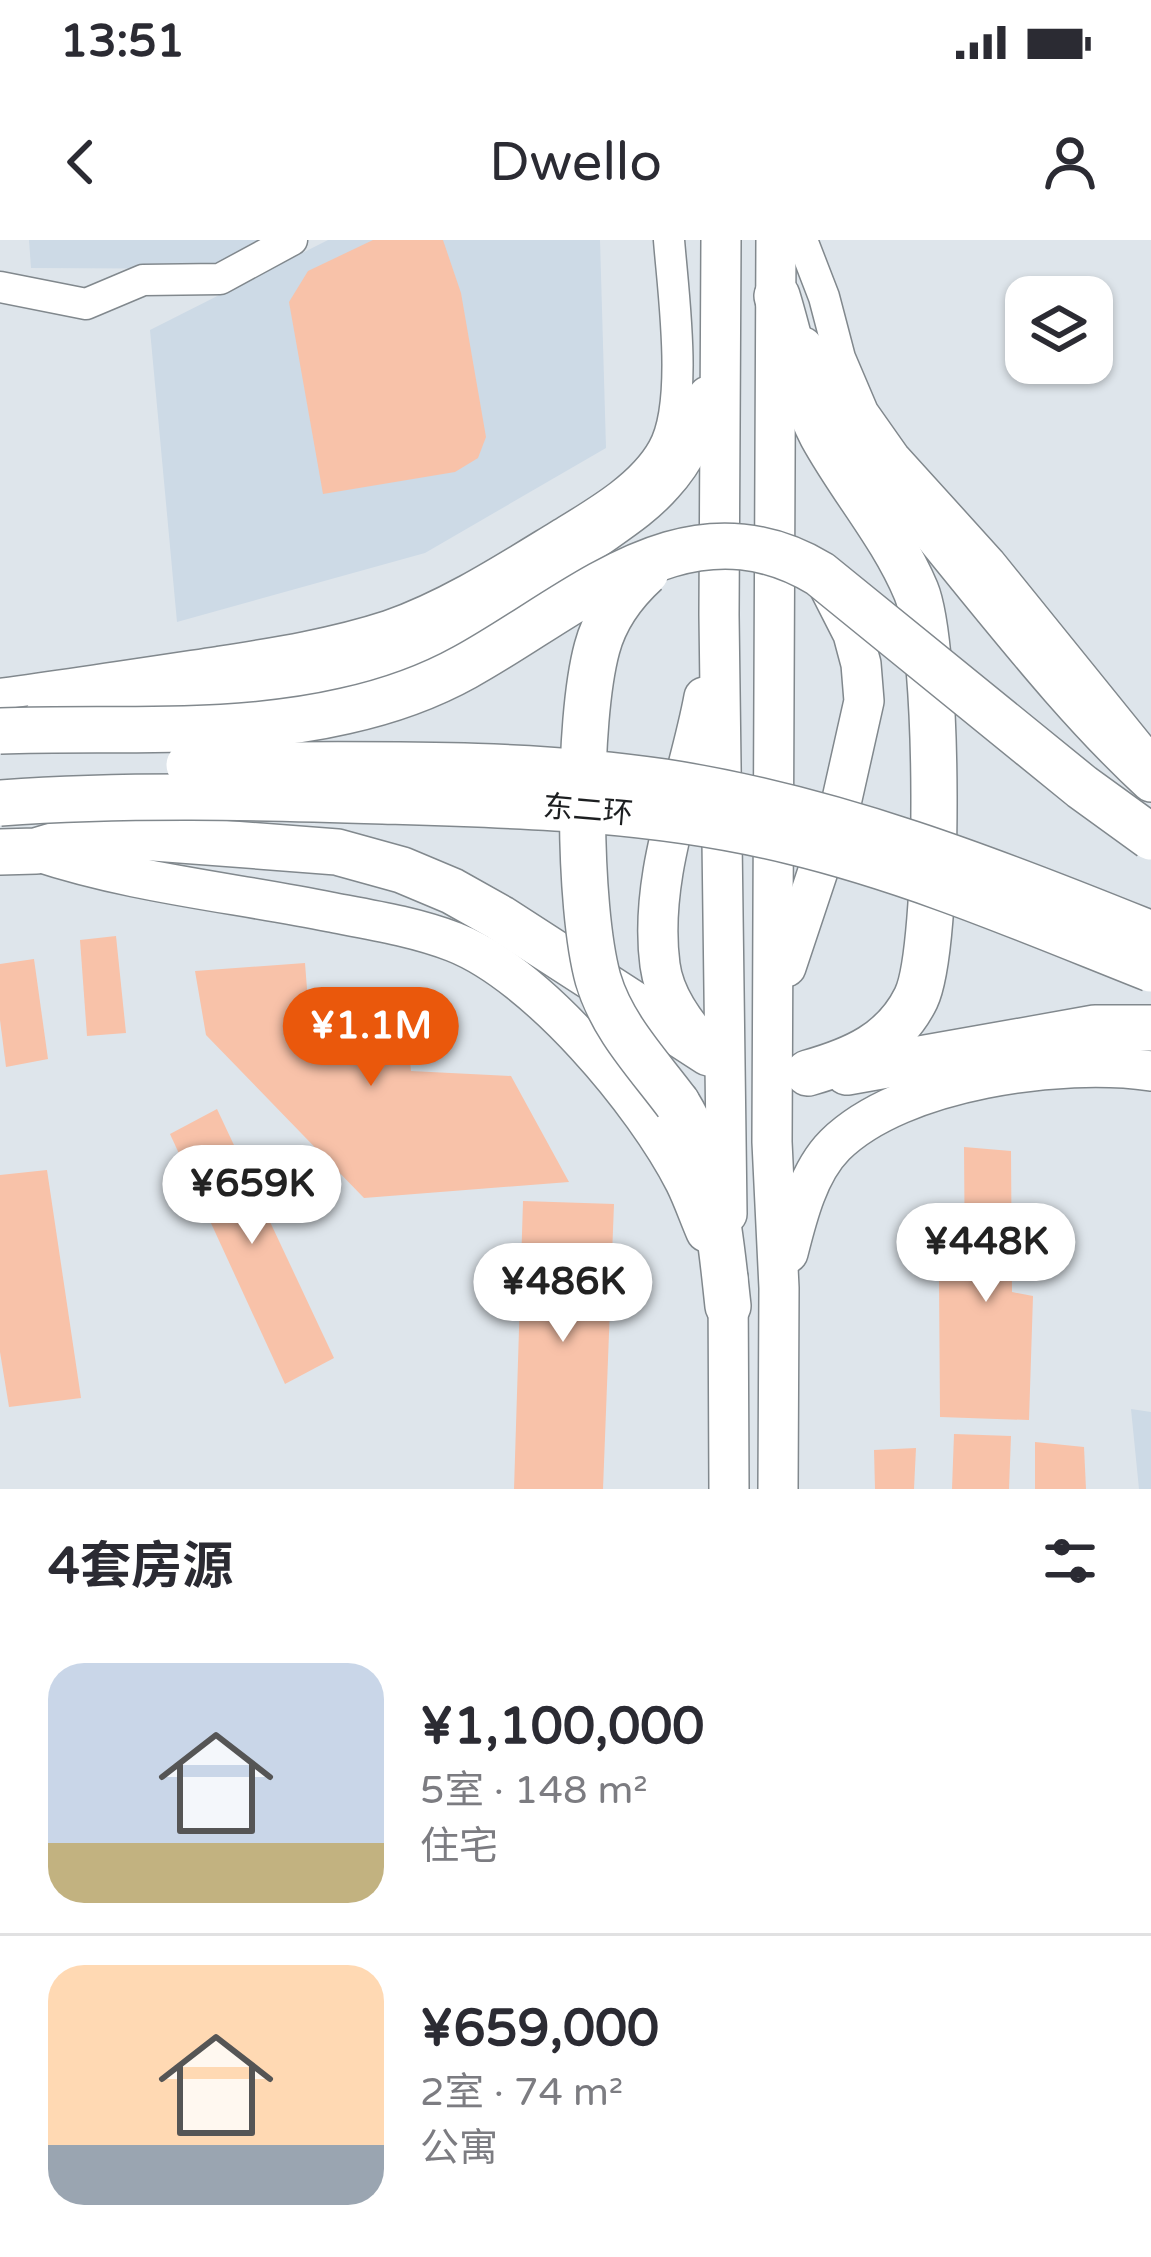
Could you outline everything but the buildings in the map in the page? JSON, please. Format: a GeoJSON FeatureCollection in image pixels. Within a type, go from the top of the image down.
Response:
{"type":"FeatureCollection","features":[{"type":"Feature","properties":{"kind":"highway"},"geometry":{"type":"LineString","coordinates":[[777,296],[821,434],[887,534],[918,594],[928,643],[933,732],[928,956],[917,996],[896,1028],[868,1052],[808,1073],[855,1071],[1095,1028],[1151,1028]]}},
{"type":"Feature","properties":{"kind":"highway"},"geometry":{"type":"LineString","coordinates":[[0,727],[242,727],[351,710],[462,669],[634,567],[673,553],[729,543],[796,559],[820,574],[1082,787],[1151,836]]}},
{"type":"Feature","properties":{"kind":"highway"},"geometry":{"type":"LineString","coordinates":[[673,553],[626,591],[597,646],[585,752],[588,930],[599,981],[616,1024],[677,1103],[703,1149],[713,1186],[728,1306]]}},
{"type":"Feature","properties":{"kind":"highway","name":"东二环"},"geometry":{"type":"LineString","coordinates":[[0,772],[169,765],[333,766],[549,771],[662,782],[797,808],[878,831],[1151,934]]}},
{"type":"Feature","properties":{"kind":"highway","name":"东二环"},"geometry":{"type":"LineString","coordinates":[[0,802],[239,796],[518,804],[670,817],[865,861],[1151,969]]}},
{"type":"Feature","properties":{"kind":"highway"},"geometry":{"type":"LineString","coordinates":[[18,852],[79,838],[116,838],[337,852],[402,870],[452,891],[709,1053]]}},
{"type":"Feature","properties":{"kind":"main road"},"geometry":{"type":"LineString","coordinates":[[776,240],[772,1142],[779,1288],[778,1489]]}},
{"type":"Feature","properties":{"kind":"main road"},"geometry":{"type":"LineString","coordinates":[[0,727],[323,676],[404,650],[477,615],[559,565],[641,506],[695,440],[712,384],[721,253]]}},
{"type":"Feature","properties":{"kind":"main road"},"geometry":{"type":"LineString","coordinates":[[721,253],[719,614],[729,1489]]}},
{"type":"Feature","properties":{"kind":"main road"},"geometry":{"type":"LineString","coordinates":[[777,296],[848,426],[889,480],[1037,660],[1110,744],[1151,782]]}},
{"type":"Feature","properties":{"kind":"main road"},"geometry":{"type":"LineString","coordinates":[[773,1008],[842,799],[864,701],[853,634],[820,574]]}},
{"type":"Feature","properties":{"kind":"main road"},"geometry":{"type":"LineString","coordinates":[[709,1053],[674,1006],[660,967],[660,898],[719,614]]}},
{"type":"Feature","properties":{"kind":"main road"},"geometry":{"type":"LineString","coordinates":[[18,852],[101,872],[355,916],[457,943],[494,964],[593,1052],[667,1149],[687,1184],[728,1306]]}},
{"type":"Feature","properties":{"kind":"main road"},"geometry":{"type":"LineString","coordinates":[[779,1288],[803,1201],[833,1146],[878,1115],[928,1093],[1077,1068],[1151,1071]]}},
{"type":"Feature","properties":{"kind":"street"},"geometry":{"type":"LineString","coordinates":[[0,287],[86,304],[142,280],[220,279],[292,240]]}},
{"type":"Feature","properties":{"kind":"street"},"geometry":{"type":"LineString","coordinates":[[664,448],[676,391],[669,240]]}},
{"type":"Feature","properties":{"kind":"street"},"geometry":{"type":"LineString","coordinates":[[802,240],[840,358],[863,412],[894,456],[990,562],[1133,742],[1151,758]]}},
{"type":"Feature","properties":{"kind":"street"},"geometry":{"type":"LineString","coordinates":[[0,694],[244,658],[392,624],[446,600],[603,508],[664,448],[683,415],[709,337],[721,253]]}},
{"type":"Feature","properties":{"kind":"shaded area"},"geometry":{"type":"Polygon","coordinates":[[[29,240],[275,240],[238,269],[31,268],[29,240]]]}},
{"type":"Feature","properties":{"kind":"shaded area"},"geometry":{"type":"Polygon","coordinates":[[[328,240],[600,240],[606,448],[425,553],[177,622],[150,330],[328,240]]]}},
{"type":"Feature","properties":{"kind":"shaded area"},"geometry":{"type":"Polygon","coordinates":[[[1131,1409],[1151,1412],[1151,1489],[1139,1489],[1131,1409]]]}}]}
